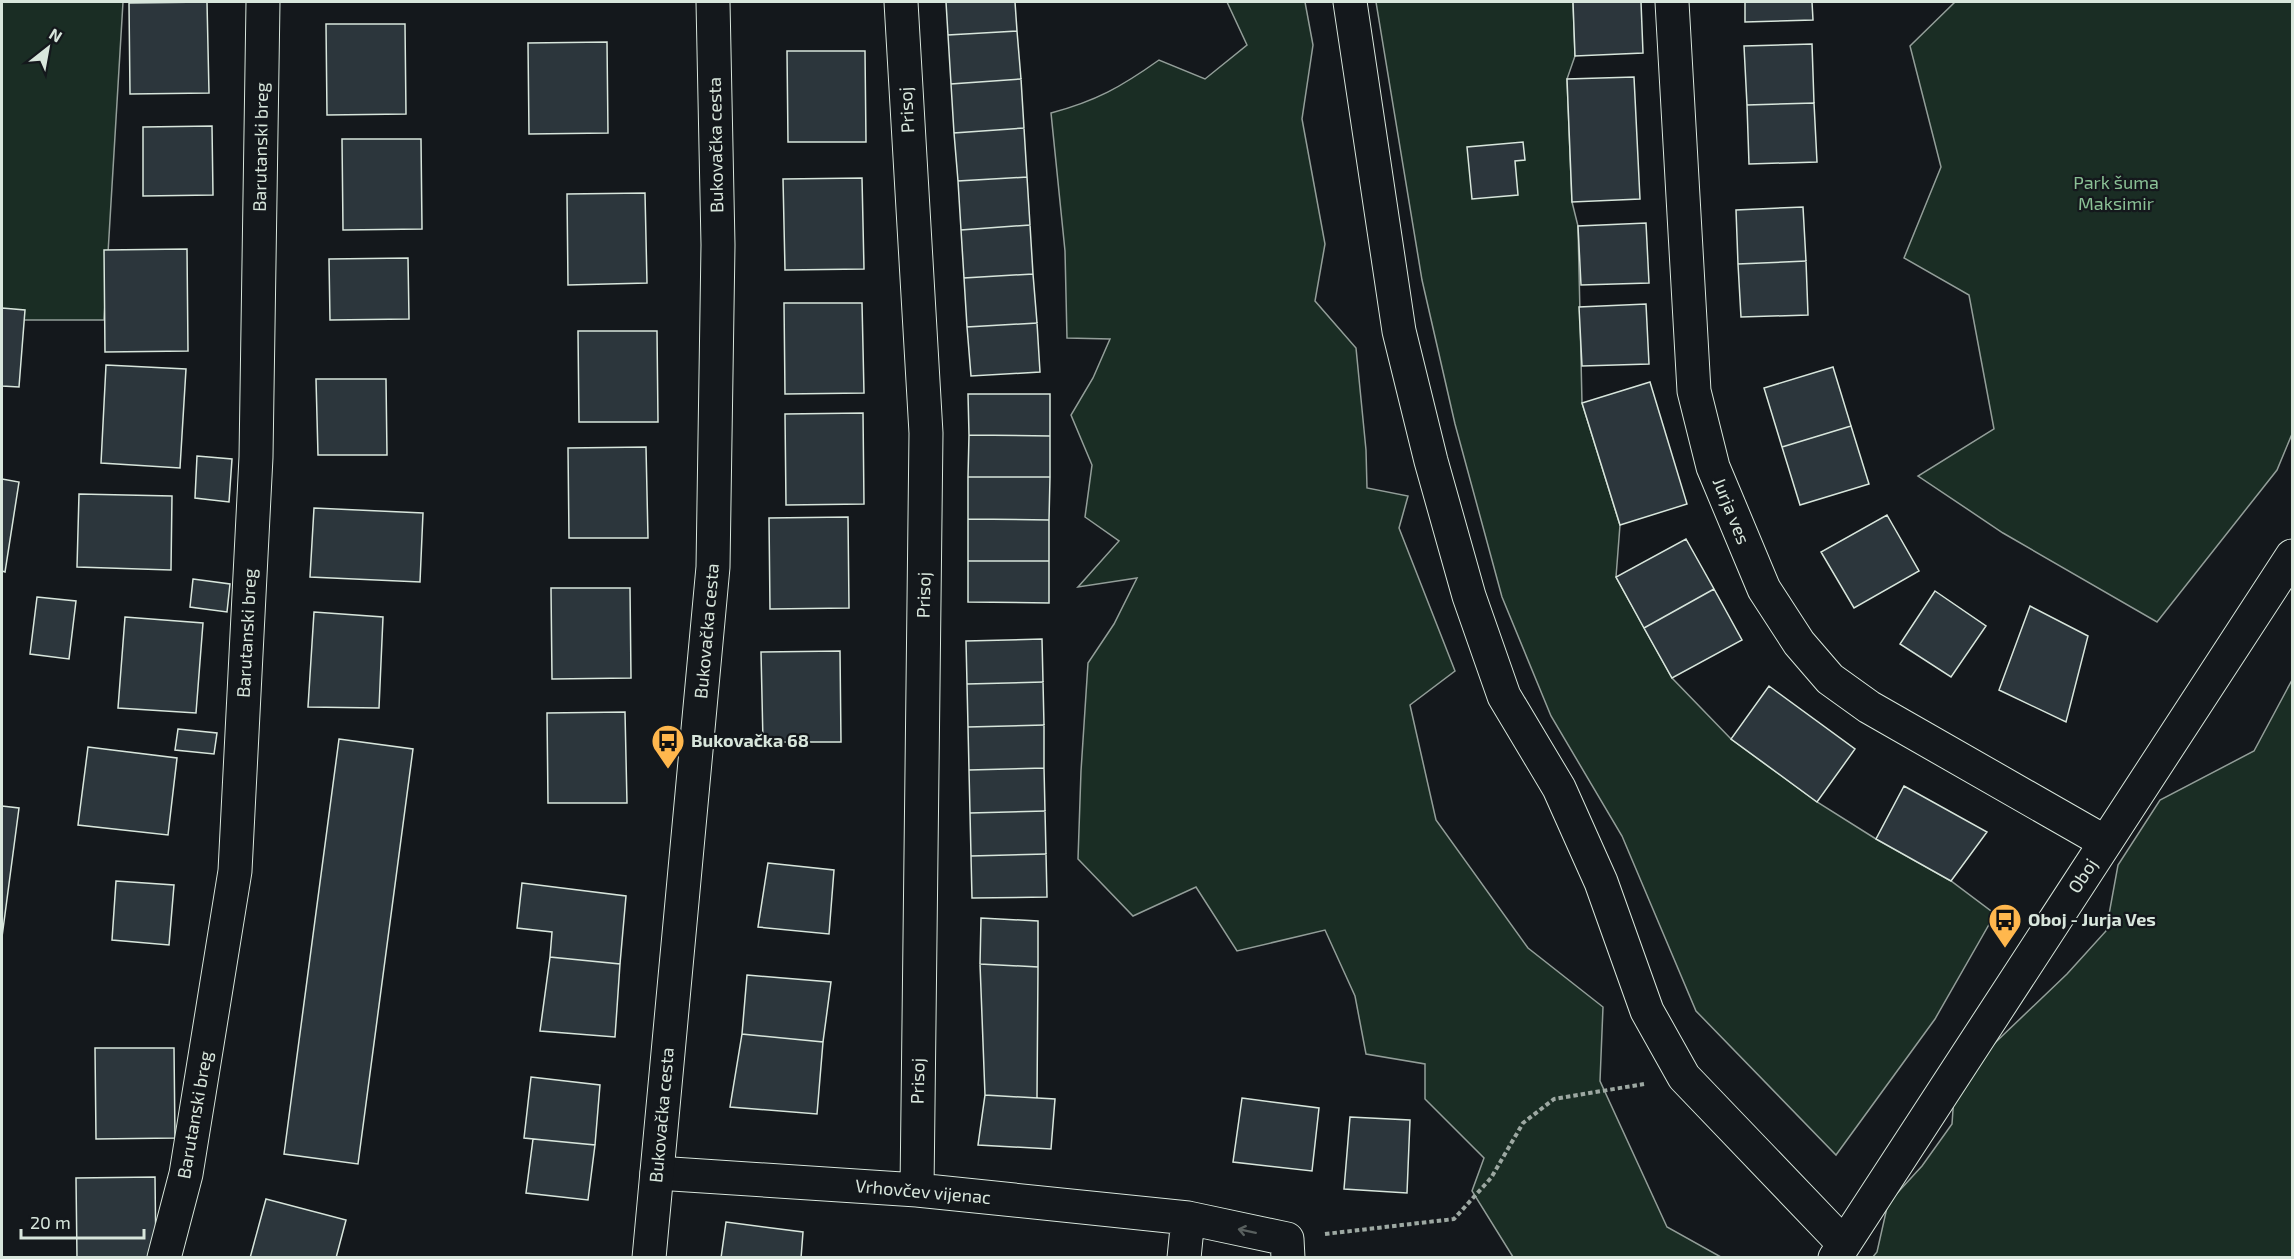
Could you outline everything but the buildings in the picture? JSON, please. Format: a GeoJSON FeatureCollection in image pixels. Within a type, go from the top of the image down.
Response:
{"type":"FeatureCollection","features":[{"type":"Feature","properties":{"kind":"street","name":"Barutanski breg"},"geometry":{"type":"LineString","coordinates":[[164,1257],[186,1174],[235,871],[256,457],[263,2]]}},
{"type":"Feature","properties":{"kind":"street","name":"Bukovačka cesta"},"geometry":{"type":"LineString","coordinates":[[649,1257],[713,567],[718,245],[713,2]]}},
{"type":"Feature","properties":{"kind":"street","name":"Prisoj"},"geometry":{"type":"LineString","coordinates":[[901,2],[926,434],[917,1190]]}},
{"type":"Feature","properties":{"kind":"street"},"geometry":{"type":"LineString","coordinates":[[1350,2],[1399,331],[1431,461],[1469,596],[1504,696],[1559,788],[1601,882],[1647,1011],[1684,1077],[1839,1250]]}},
{"type":"Feature","properties":{"kind":"street","name":"Jurja ves"},"geometry":{"type":"LineString","coordinates":[[1672,2],[1694,391],[1713,467],[1764,589],[1799,643],[1830,679],[1869,707],[2105,842]]}},
{"type":"Feature","properties":{"kind":"street","name":"Oboj"},"geometry":{"type":"LineString","coordinates":[[1839,1250],[2292,556]]}},
{"type":"Feature","properties":{"kind":"street","name":"Vrhovčev vijenac"},"geometry":{"type":"LineString","coordinates":[[657,1173],[917,1190],[1188,1218],[1287,1239],[1288,1257]]}},
{"type":"Feature","properties":{"kind":"street"},"geometry":{"type":"LineString","coordinates":[[1184,1257],[1188,1218]]}},
{"type":"Feature","properties":{"kind":"path"},"geometry":{"type":"LineString","coordinates":[[1357,1229],[1454,1219],[1491,1178],[1523,1123],[1554,1099],[1684,1077]]}},
{"type":"Feature","properties":{"kind":"green space"},"geometry":{"type":"Polygon","coordinates":[[[2,2],[123,2],[104,320],[2,320],[2,2]]]}},
{"type":"Feature","properties":{"kind":"green space"},"geometry":{"type":"Polygon","coordinates":[[[1227,2],[1305,2],[1313,45],[1302,119],[1325,244],[1315,301],[1356,348],[1366,450],[1367,488],[1408,496],[1399,528],[1455,671],[1410,705],[1436,820],[1528,948],[1603,1007],[1600,1081],[1667,1227],[1721,1257],[1513,1257],[1472,1191],[1484,1158],[1425,1099],[1425,1064],[1366,1054],[1355,996],[1325,930],[1237,951],[1196,887],[1133,916],[1078,859],[1088,663],[1114,624],[1137,578],[1078,587],[1119,541],[1085,517],[1092,465],[1071,415],[1093,378],[1110,339],[1067,338],[1065,251],[1051,113],[1108,92],[1159,60],[1205,79],[1247,45],[1227,2]]]}},
{"type":"Feature","properties":{"kind":"green space"},"geometry":{"type":"Polygon","coordinates":[[[1376,2],[1573,2],[1575,56],[1567,79],[1572,202],[1578,226],[1582,403],[1620,525],[1616,577],[1672,678],[1731,739],[1817,802],[1876,839],[1951,881],[1995,914],[1935,1019],[1836,1155],[1696,1011],[1622,836],[1551,716],[1502,597],[1455,424],[1422,280],[1376,2]]]}},
{"type":"Feature","properties":{"kind":"green space","name":"Park šuma Maksimir"},"geometry":{"type":"Polygon","coordinates":[[[1955,2],[2292,2],[2292,434],[2277,470],[2157,622],[2003,533],[1918,476],[1994,429],[1969,295],[1904,258],[1941,167],[1910,46],[1955,2]]]}},
{"type":"Feature","properties":{"kind":"green space"},"geometry":{"type":"Polygon","coordinates":[[[2292,680],[2292,1257],[1872,1258],[1877,1252],[1888,1203],[1922,1166],[1952,1124],[1955,1081],[2067,974],[2106,931],[2118,865],[2160,800],[2254,751],[2292,680]]]}},
{"type":"Feature","properties":{"kind":"place","name":"Bukovačka 68"},"geometry":{"type":"Point","coordinates":[668,770]}},
{"type":"Feature","properties":{"kind":"place","name":"Oboj - Jurja Ves"},"geometry":{"type":"Point","coordinates":[2005,949]}}]}
